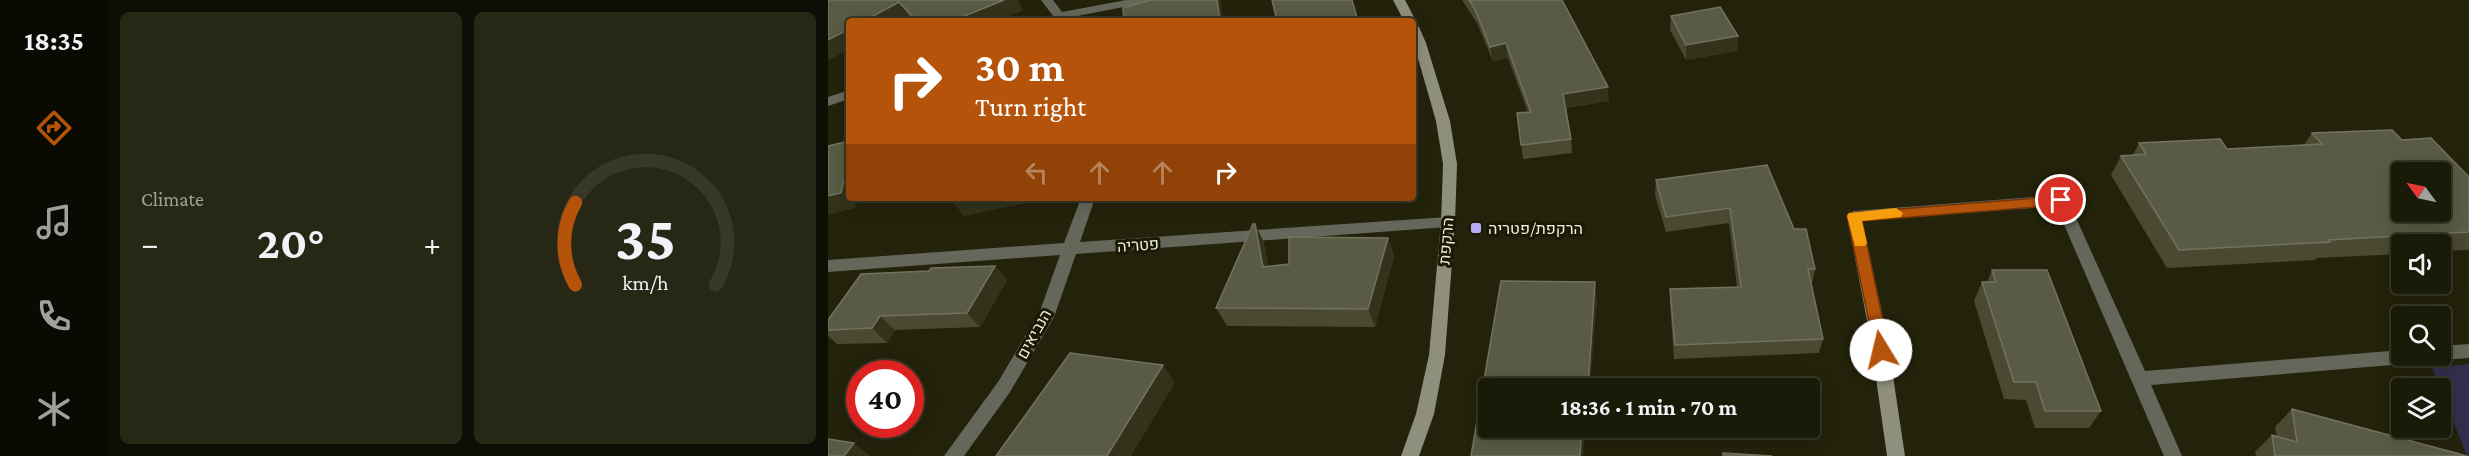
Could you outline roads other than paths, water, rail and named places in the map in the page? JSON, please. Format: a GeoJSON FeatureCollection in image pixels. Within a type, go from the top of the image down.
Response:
{"type":"FeatureCollection","features":[{"type":"Feature","properties":{"kind":"street"},"geometry":{"type":"LineString","coordinates":[[1047,0],[1060,18]]}},
{"type":"Feature","properties":{"kind":"street"},"geometry":{"type":"LineString","coordinates":[[1062,18],[1089,0]]}},
{"type":"Feature","properties":{"kind":"street"},"geometry":{"type":"LineString","coordinates":[[1065,18],[1144,0]]}},
{"type":"Feature","properties":{"kind":"street"},"geometry":{"type":"LineString","coordinates":[[1399,0],[1408,18]]}},
{"type":"Feature","properties":{"kind":"street","name":"הרקפת"},"geometry":{"type":"LineString","coordinates":[[1410,456],[1425,414],[1437,355],[1448,222],[1450,164],[1443,121],[1416,34]]}},
{"type":"Feature","properties":{"kind":"street"},"geometry":{"type":"LineString","coordinates":[[828,102],[846,95]]}},
{"type":"Feature","properties":{"kind":"street"},"geometry":{"type":"LineString","coordinates":[[1896,456],[1892,414],[1875,308],[1854,216],[2061,200],[2173,456]]}},
{"type":"Feature","properties":{"kind":"street","name":"הנביאים"},"geometry":{"type":"LineString","coordinates":[[953,456],[1004,387],[1048,312],[1087,201]]}},
{"type":"Feature","properties":{"kind":"street","name":"פטריה"},"geometry":{"type":"LineString","coordinates":[[828,266],[1448,222]]}},
{"type":"Feature","properties":{"kind":"street"},"geometry":{"type":"LineString","coordinates":[[2451,352],[2469,351]]}},
{"type":"Feature","properties":{"kind":"street"},"geometry":{"type":"LineString","coordinates":[[2140,379],[2391,358]]}},
{"type":"Feature","properties":{"kind":"place","name":"הרקפת/פטריה"},"geometry":{"type":"Point","coordinates":[1476,228]}}]}
